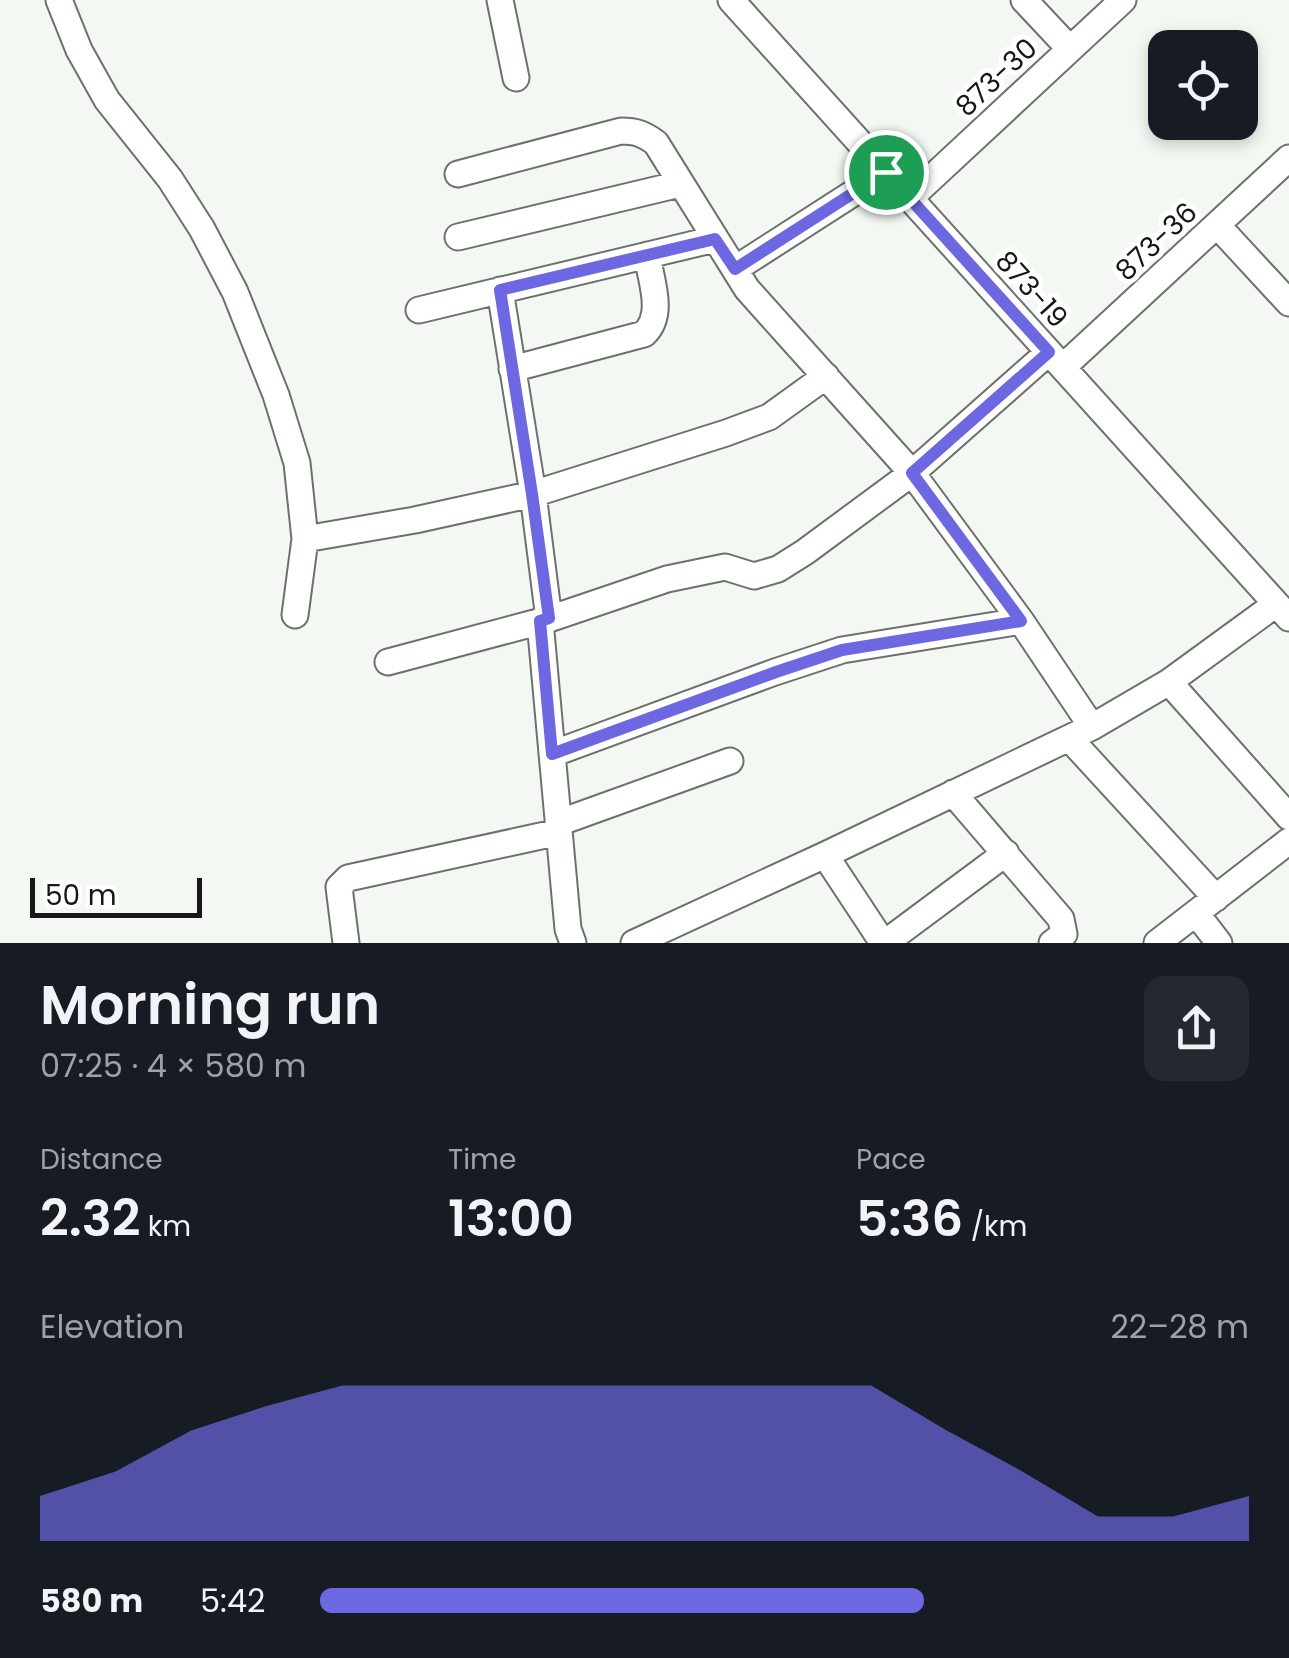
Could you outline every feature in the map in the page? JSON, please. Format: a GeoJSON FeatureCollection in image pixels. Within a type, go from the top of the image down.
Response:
{"type":"FeatureCollection","features":[{"type":"Feature","properties":{"kind":"street"},"geometry":{"type":"LineString","coordinates":[[59,0],[107,100],[170,179],[202,229],[236,292],[276,395],[297,463],[305,539],[296,615]]}},
{"type":"Feature","properties":{"kind":"street"},"geometry":{"type":"LineString","coordinates":[[500,0],[516,78]]}},
{"type":"Feature","properties":{"kind":"street","name":"873-19"},"geometry":{"type":"LineString","coordinates":[[731,0],[1283,611]]}},
{"type":"Feature","properties":{"kind":"street"},"geometry":{"type":"LineString","coordinates":[[1024,0],[1070,49]]}},
{"type":"Feature","properties":{"kind":"street","name":"873-30"},"geometry":{"type":"LineString","coordinates":[[910,198],[1123,0]]}},
{"type":"Feature","properties":{"kind":"street"},"geometry":{"type":"LineString","coordinates":[[458,174],[621,131],[644,134],[656,143],[748,288],[912,473],[1021,621],[1081,732],[1206,906],[1219,943]]}},
{"type":"Feature","properties":{"kind":"street","name":"873-36"},"geometry":{"type":"LineString","coordinates":[[388,662],[545,620],[667,579],[725,567],[762,575],[805,552],[1056,360],[1217,225],[1289,158]]}},
{"type":"Feature","properties":{"kind":"street"},"geometry":{"type":"LineString","coordinates":[[735,269],[886,172]]}},
{"type":"Feature","properties":{"kind":"street"},"geometry":{"type":"LineString","coordinates":[[458,237],[680,184]]}},
{"type":"Feature","properties":{"kind":"street"},"geometry":{"type":"LineString","coordinates":[[1217,225],[1289,303]]}},
{"type":"Feature","properties":{"kind":"street"},"geometry":{"type":"LineString","coordinates":[[419,310],[715,239]]}},
{"type":"Feature","properties":{"kind":"street"},"geometry":{"type":"LineString","coordinates":[[512,369],[644,334],[654,325],[656,313],[647,255]]}},
{"type":"Feature","properties":{"kind":"street"},"geometry":{"type":"LineString","coordinates":[[500,290],[532,494],[545,620],[552,754],[568,929],[573,943]]}},
{"type":"Feature","properties":{"kind":"street"},"geometry":{"type":"LineString","coordinates":[[305,539],[532,494],[769,416],[826,376]]}},
{"type":"Feature","properties":{"kind":"street"},"geometry":{"type":"LineString","coordinates":[[634,943],[1081,732],[1283,611]]}},
{"type":"Feature","properties":{"kind":"street"},"geometry":{"type":"LineString","coordinates":[[552,754],[842,650],[1021,621]]}},
{"type":"Feature","properties":{"kind":"street"},"geometry":{"type":"LineString","coordinates":[[1169,682],[1289,817]]}},
{"type":"Feature","properties":{"kind":"street"},"geometry":{"type":"LineString","coordinates":[[346,943],[339,886],[348,878],[559,828],[730,760]]}},
{"type":"Feature","properties":{"kind":"street"},"geometry":{"type":"LineString","coordinates":[[954,792],[1061,919],[1064,934],[1052,943]]}},
{"type":"Feature","properties":{"kind":"street"},"geometry":{"type":"LineString","coordinates":[[1157,943],[1289,841]]}},
{"type":"Feature","properties":{"kind":"street"},"geometry":{"type":"LineString","coordinates":[[825,855],[884,943],[1006,852]]}},
{"type":"Feature","properties":{"kind":"route"},"geometry":{"type":"LineString","coordinates":[[886,172],[1049,352],[912,473],[1021,621],[842,650],[552,754],[540,621],[549,618],[500,290],[715,239],[735,269],[886,172]]}}]}
